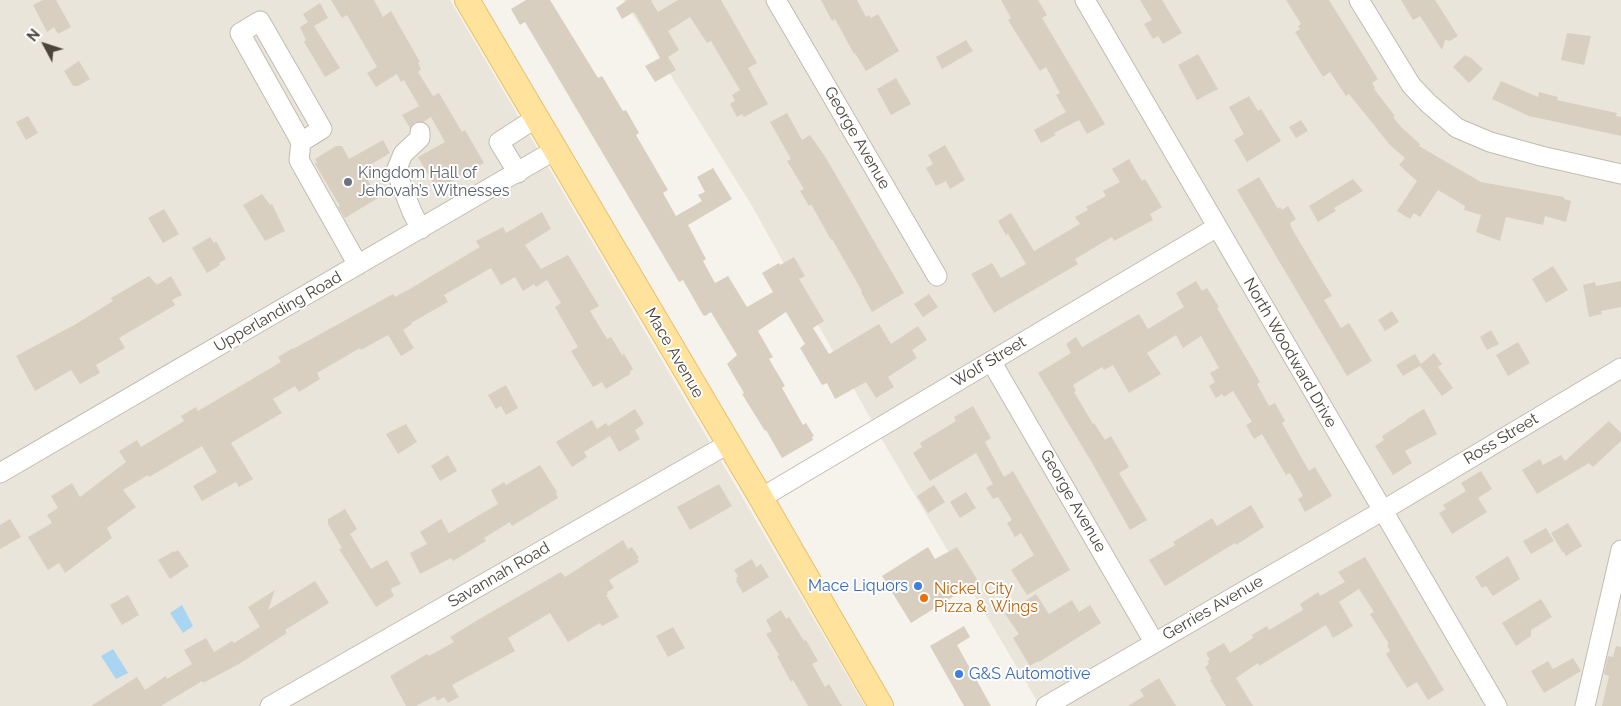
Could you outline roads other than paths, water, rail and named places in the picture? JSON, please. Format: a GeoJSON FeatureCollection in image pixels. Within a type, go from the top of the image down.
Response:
{"type":"FeatureCollection","features":[{"type":"Feature","properties":{"kind":"main road","name":"Mace Avenue"},"geometry":{"type":"LineString","coordinates":[[467,0],[761,498],[881,706]]}},
{"type":"Feature","properties":{"kind":"street","name":"George Avenue"},"geometry":{"type":"LineString","coordinates":[[776,0],[937,276]]}},
{"type":"Feature","properties":{"kind":"street","name":"North Woodward Drive"},"geometry":{"type":"LineString","coordinates":[[1085,0],[1497,706]]}},
{"type":"Feature","properties":{"kind":"street"},"geometry":{"type":"LineString","coordinates":[[1359,0],[1411,85],[1428,103],[1457,128],[1490,142],[1621,174]]}},
{"type":"Feature","properties":{"kind":"street"},"geometry":{"type":"LineString","coordinates":[[301,142],[322,129],[260,21],[240,33],[301,142],[299,160],[358,265]]}},
{"type":"Feature","properties":{"kind":"street"},"geometry":{"type":"LineString","coordinates":[[518,173],[499,142],[536,118]]}},
{"type":"Feature","properties":{"kind":"street"},"geometry":{"type":"LineString","coordinates":[[420,132],[420,138],[403,154],[398,162],[396,171],[421,230]]}},
{"type":"Feature","properties":{"kind":"street","name":"Upperlanding Road"},"geometry":{"type":"LineString","coordinates":[[0,473],[421,230],[555,150]]}},
{"type":"Feature","properties":{"kind":"street","name":"Wolf Street"},"geometry":{"type":"LineString","coordinates":[[761,498],[1217,227]]}},
{"type":"Feature","properties":{"kind":"street","name":"George Avenue"},"geometry":{"type":"LineString","coordinates":[[991,361],[1154,642]]}},
{"type":"Feature","properties":{"kind":"street","name":"Ross Street"},"geometry":{"type":"LineString","coordinates":[[1382,511],[1621,368]]}},
{"type":"Feature","properties":{"kind":"street","name":"Savannah Road"},"geometry":{"type":"LineString","coordinates":[[270,706],[728,444]]}},
{"type":"Feature","properties":{"kind":"street","name":"Gerries Avenue"},"geometry":{"type":"LineString","coordinates":[[1048,706],[1154,642],[1382,511]]}},
{"type":"Feature","properties":{"kind":"street"},"geometry":{"type":"LineString","coordinates":[[1585,706],[1621,550]]}},
{"type":"Feature","properties":{"kind":"water"},"geometry":{"type":"Polygon","coordinates":[[[182,605],[193,626],[183,633],[170,613],[182,605]]]}},
{"type":"Feature","properties":{"kind":"water"},"geometry":{"type":"Polygon","coordinates":[[[113,649],[128,673],[116,679],[101,656],[113,649]]]}},
{"type":"Feature","properties":{"kind":"place","name":"Kingdom Hall of Jehovah’s Witnesses"},"geometry":{"type":"Point","coordinates":[348,182]}},
{"type":"Feature","properties":{"kind":"place","name":"Mace Liquors"},"geometry":{"type":"Point","coordinates":[918,586]}},
{"type":"Feature","properties":{"kind":"place","name":"Nickel City Pizza & Wings"},"geometry":{"type":"Point","coordinates":[924,598]}},
{"type":"Feature","properties":{"kind":"place","name":"G&S Automotive"},"geometry":{"type":"Point","coordinates":[959,674]}}]}
